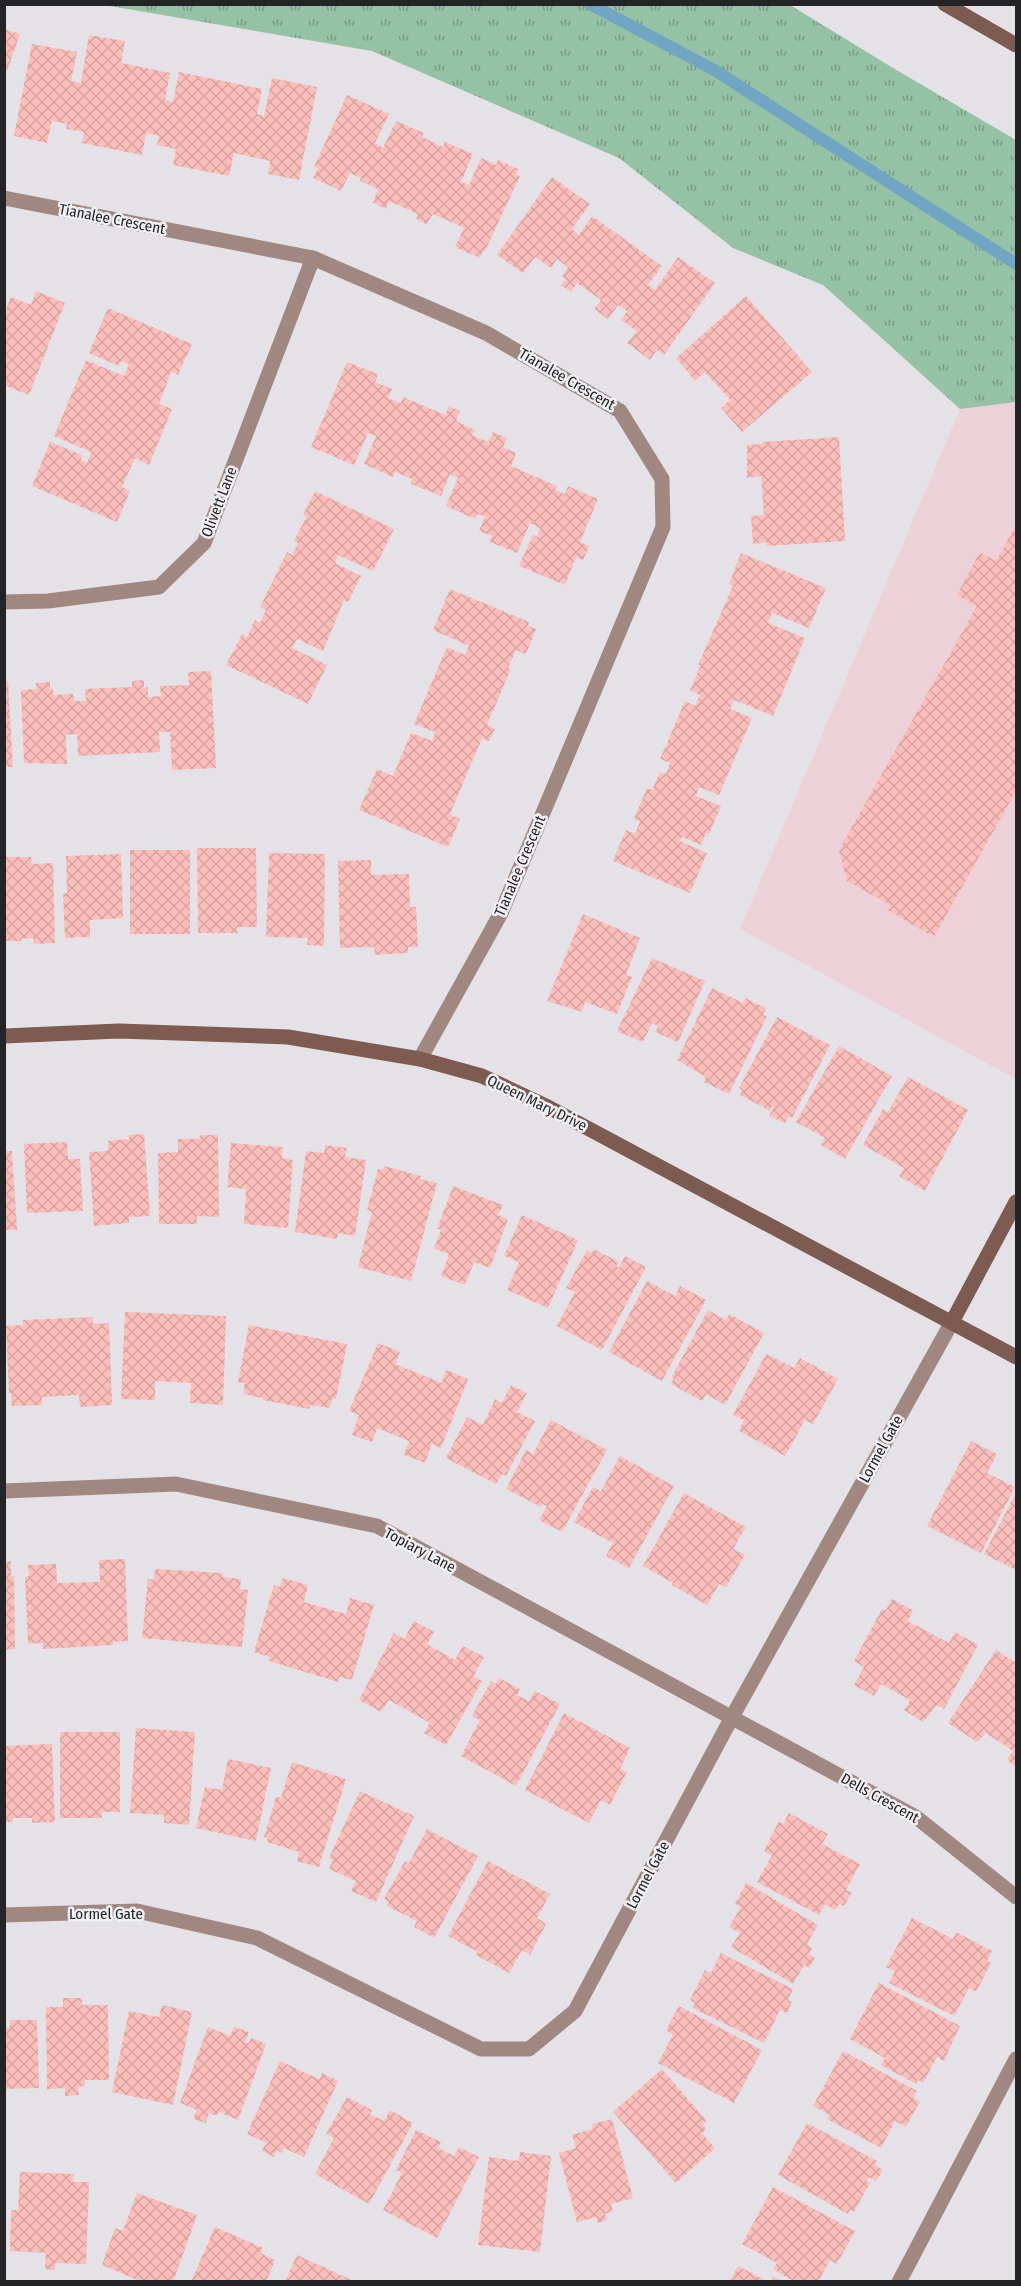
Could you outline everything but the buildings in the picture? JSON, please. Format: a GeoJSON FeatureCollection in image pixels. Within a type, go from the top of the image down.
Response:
{"type":"FeatureCollection","features":[{"type":"Feature","properties":{"kind":"street"},"geometry":{"type":"LineString","coordinates":[[945,4],[1017,45]]}},
{"type":"Feature","properties":{"kind":"street","name":"Tianalee Crescent"},"geometry":{"type":"LineString","coordinates":[[4,198],[313,258],[486,333],[621,411],[662,479],[663,527],[501,913],[420,1059]]}},
{"type":"Feature","properties":{"kind":"street","name":"Olivett Lane"},"geometry":{"type":"LineString","coordinates":[[4,602],[48,601],[159,587],[204,543],[313,258]]}},
{"type":"Feature","properties":{"kind":"street","name":"Queen Mary Drive"},"geometry":{"type":"LineString","coordinates":[[4,1036],[118,1031],[288,1037],[420,1059],[482,1076],[548,1107],[1017,1357]]}},
{"type":"Feature","properties":{"kind":"street","name":"Lormel Gate"},"geometry":{"type":"LineString","coordinates":[[4,1915],[137,1911],[257,1938],[481,2049],[529,2049],[575,2011],[732,1717],[1017,1202]]}},
{"type":"Feature","properties":{"kind":"street","name":"Topiary Lane"},"geometry":{"type":"LineString","coordinates":[[4,1491],[176,1484],[377,1526],[732,1717]]}},
{"type":"Feature","properties":{"kind":"street","name":"Dells Crescent"},"geometry":{"type":"LineString","coordinates":[[732,1717],[916,1817],[1017,1897]]}},
{"type":"Feature","properties":{"kind":"street"},"geometry":{"type":"LineString","coordinates":[[899,2282],[1017,2059]]}},
{"type":"Feature","properties":{"kind":"shaded area"},"geometry":{"type":"Polygon","coordinates":[[[1016,402],[1016,1079],[740,929],[960,409],[1016,402]]]}},
{"type":"Feature","properties":{"kind":"green space"},"geometry":{"type":"Polygon","coordinates":[[[104,5],[790,5],[1016,140],[1016,402],[960,409],[823,285],[733,248],[619,158],[372,51],[104,5]]]}},
{"type":"Feature","properties":{"kind":"waterway"},"geometry":{"type":"LineString","coordinates":[[590,4],[716,71],[1016,264]]}}]}
